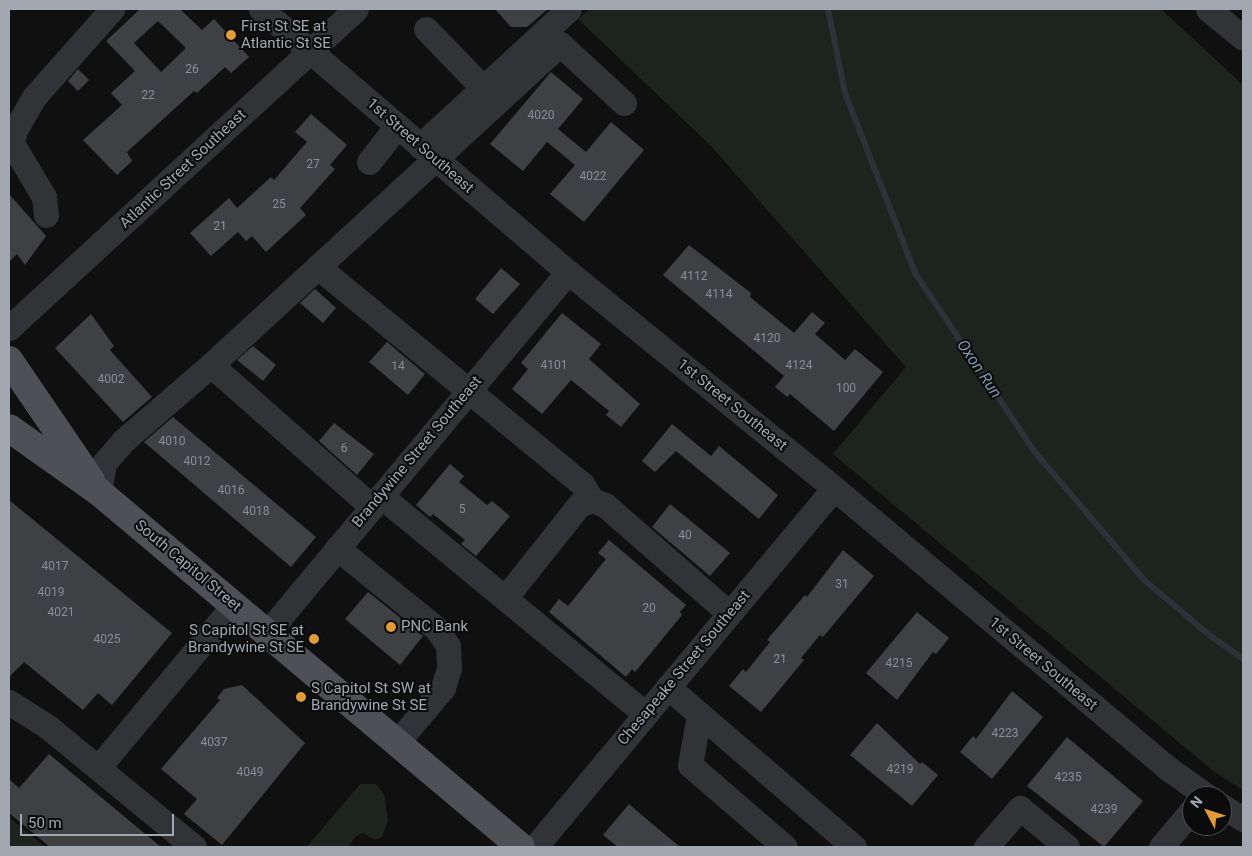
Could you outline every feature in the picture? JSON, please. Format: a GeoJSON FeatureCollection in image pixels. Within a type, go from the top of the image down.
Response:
{"type":"FeatureCollection","features":[{"type":"Feature","properties":{"kind":"main road"},"geometry":{"type":"LineString","coordinates":[[9,360],[99,492]]}},
{"type":"Feature","properties":{"kind":"main road","name":"South Capitol Street"},"geometry":{"type":"LineString","coordinates":[[9,428],[99,492],[521,847]]}},
{"type":"Feature","properties":{"kind":"street"},"geometry":{"type":"LineString","coordinates":[[46,215],[44,197],[12,143],[15,130],[34,97],[112,9]]}},
{"type":"Feature","properties":{"kind":"street","name":"1st Street Southeast"},"geometry":{"type":"LineString","coordinates":[[261,9],[568,272],[834,488],[1188,786]]}},
{"type":"Feature","properties":{"kind":"street","name":"Atlantic Street Southeast"},"geometry":{"type":"LineString","coordinates":[[9,328],[356,9]]}},
{"type":"Feature","properties":{"kind":"street"},"geometry":{"type":"LineString","coordinates":[[99,492],[104,463],[124,440],[211,365],[318,267],[427,152],[483,88],[569,9]]}},
{"type":"Feature","properties":{"kind":"street"},"geometry":{"type":"LineString","coordinates":[[1208,9],[1243,38]]}},
{"type":"Feature","properties":{"kind":"street"},"geometry":{"type":"LineString","coordinates":[[426,29],[483,88]]}},
{"type":"Feature","properties":{"kind":"street"},"geometry":{"type":"LineString","coordinates":[[427,152],[560,44],[624,103]]}},
{"type":"Feature","properties":{"kind":"street"},"geometry":{"type":"LineString","coordinates":[[369,162],[397,126]]}},
{"type":"Feature","properties":{"kind":"street"},"geometry":{"type":"LineString","coordinates":[[318,267],[582,484],[592,500],[604,505],[730,613]]}},
{"type":"Feature","properties":{"kind":"street","name":"Brandywine Street Southeast"},"geometry":{"type":"LineString","coordinates":[[267,633],[568,272]]}},
{"type":"Feature","properties":{"kind":"street"},"geometry":{"type":"LineString","coordinates":[[211,365],[377,501],[505,598],[645,714]]}},
{"type":"Feature","properties":{"kind":"street","name":"Chesapeake Street Southeast"},"geometry":{"type":"LineString","coordinates":[[535,847],[834,488]]}},
{"type":"Feature","properties":{"kind":"street"},"geometry":{"type":"LineString","coordinates":[[505,598],[579,505],[592,500]]}},
{"type":"Feature","properties":{"kind":"street"},"geometry":{"type":"LineString","coordinates":[[337,548],[437,629],[448,646],[449,668],[443,688],[397,742]]}},
{"type":"Feature","properties":{"kind":"street"},"geometry":{"type":"LineString","coordinates":[[98,768],[234,605]]}},
{"type":"Feature","properties":{"kind":"street"},"geometry":{"type":"LineString","coordinates":[[668,687],[854,847]]}},
{"type":"Feature","properties":{"kind":"street"},"geometry":{"type":"LineString","coordinates":[[9,702],[48,727],[194,847]]}},
{"type":"Feature","properties":{"kind":"street"},"geometry":{"type":"LineString","coordinates":[[700,715],[690,765],[785,847]]}},
{"type":"Feature","properties":{"kind":"street"},"geometry":{"type":"LineString","coordinates":[[986,847],[1020,808],[1067,847]]}},
{"type":"Feature","properties":{"kind":"street"},"geometry":{"type":"LineString","coordinates":[[1161,847],[1182,826]]}},
{"type":"Feature","properties":{"kind":"shaded area"},"geometry":{"type":"Polygon","coordinates":[[[590,9],[1161,9],[1243,85],[1243,790],[1212,770],[833,454],[906,367],[710,145],[578,19],[590,9]]]}},
{"type":"Feature","properties":{"kind":"shaded area"},"geometry":{"type":"Polygon","coordinates":[[[360,784],[376,784],[384,794],[388,821],[382,837],[375,840],[363,833],[356,836],[348,847],[307,847],[360,784]]]}},
{"type":"Feature","properties":{"kind":"shaded area"},"geometry":{"type":"Polygon","coordinates":[[[9,817],[17,824],[45,847],[9,847],[9,817]]]}},
{"type":"Feature","properties":{"kind":"building"},"geometry":{"type":"Polygon","coordinates":[[[140,9],[180,9],[202,30],[214,19],[249,57],[231,73],[225,67],[197,93],[194,91],[127,152],[132,161],[117,175],[83,140],[122,105],[111,93],[135,71],[106,41],[140,9]],[[158,21],[134,43],[161,72],[186,48],[158,21]]]}},
{"type":"Feature","properties":{"kind":"building"},"geometry":{"type":"Polygon","coordinates":[[[495,9],[548,9],[527,27],[511,27],[495,9]]]}},
{"type":"Feature","properties":{"kind":"building"},"geometry":{"type":"Polygon","coordinates":[[[78,69],[89,80],[78,91],[68,81],[78,69]]]}},
{"type":"Feature","properties":{"kind":"building"},"geometry":{"type":"Polygon","coordinates":[[[551,72],[583,99],[558,129],[586,152],[611,122],[644,150],[584,222],[550,194],[575,165],[547,142],[523,171],[490,144],[551,72]]]}},
{"type":"Feature","properties":{"kind":"building"},"geometry":{"type":"Polygon","coordinates":[[[311,114],[347,145],[330,165],[335,169],[300,208],[306,215],[266,252],[252,236],[246,241],[238,232],[211,256],[190,233],[229,198],[237,208],[271,177],[274,180],[307,142],[295,132],[311,114]]]}},
{"type":"Feature","properties":{"kind":"building"},"geometry":{"type":"Polygon","coordinates":[[[9,194],[46,236],[25,265],[17,254],[9,262],[9,194]]]}},
{"type":"Feature","properties":{"kind":"building"},"geometry":{"type":"Polygon","coordinates":[[[689,245],[751,293],[750,297],[794,333],[812,312],[825,323],[815,334],[845,360],[855,349],[883,372],[834,431],[790,394],[787,397],[775,387],[784,376],[663,275],[689,245]]]}},
{"type":"Feature","properties":{"kind":"building"},"geometry":{"type":"Polygon","coordinates":[[[501,268],[520,284],[493,314],[475,299],[501,268]]]}},
{"type":"Feature","properties":{"kind":"building"},"geometry":{"type":"Polygon","coordinates":[[[315,289],[336,308],[323,323],[300,303],[315,289]]]}},
{"type":"Feature","properties":{"kind":"building"},"geometry":{"type":"Polygon","coordinates":[[[562,313],[601,344],[589,359],[640,404],[621,427],[606,415],[609,411],[571,380],[542,414],[512,389],[528,369],[521,363],[562,313]]]}},
{"type":"Feature","properties":{"kind":"building"},"geometry":{"type":"Polygon","coordinates":[[[91,314],[114,346],[110,350],[152,397],[123,422],[55,348],[91,314]]]}},
{"type":"Feature","properties":{"kind":"building"},"geometry":{"type":"Polygon","coordinates":[[[387,342],[425,374],[408,395],[369,362],[387,342]]]}},
{"type":"Feature","properties":{"kind":"building"},"geometry":{"type":"Polygon","coordinates":[[[253,346],[276,365],[263,381],[237,360],[253,346]]]}},
{"type":"Feature","properties":{"kind":"building"},"geometry":{"type":"Polygon","coordinates":[[[173,417],[316,537],[291,567],[144,442],[173,417]]]}},
{"type":"Feature","properties":{"kind":"building"},"geometry":{"type":"Polygon","coordinates":[[[334,423],[374,454],[357,475],[319,441],[334,423]]]}},
{"type":"Feature","properties":{"kind":"building"},"geometry":{"type":"Polygon","coordinates":[[[672,424],[711,456],[719,446],[778,495],[759,519],[676,451],[655,472],[642,461],[672,424]]]}},
{"type":"Feature","properties":{"kind":"building"},"geometry":{"type":"Polygon","coordinates":[[[450,464],[464,476],[459,482],[487,505],[492,501],[510,516],[476,556],[461,544],[465,540],[433,514],[430,517],[416,505],[450,464]]]}},
{"type":"Feature","properties":{"kind":"building"},"geometry":{"type":"Polygon","coordinates":[[[9,500],[172,633],[112,705],[98,693],[83,710],[24,662],[9,677],[9,500]]]}},
{"type":"Feature","properties":{"kind":"building"},"geometry":{"type":"Polygon","coordinates":[[[670,504],[730,553],[710,576],[652,527],[670,504]]]}},
{"type":"Feature","properties":{"kind":"building"},"geometry":{"type":"Polygon","coordinates":[[[609,540],[686,605],[680,612],[682,615],[635,672],[632,669],[626,677],[549,612],[559,599],[568,606],[606,559],[598,553],[609,540]]]}},
{"type":"Feature","properties":{"kind":"building"},"geometry":{"type":"Polygon","coordinates":[[[843,550],[874,576],[823,637],[820,635],[801,658],[804,660],[761,712],[729,686],[743,669],[746,672],[770,642],[767,640],[805,595],[807,597],[843,550]]]}},
{"type":"Feature","properties":{"kind":"building"},"geometry":{"type":"Polygon","coordinates":[[[368,592],[423,636],[400,665],[345,619],[368,592]]]}},
{"type":"Feature","properties":{"kind":"building"},"geometry":{"type":"Polygon","coordinates":[[[917,612],[949,638],[936,654],[933,652],[897,700],[866,673],[917,612]]]}},
{"type":"Feature","properties":{"kind":"building"},"geometry":{"type":"Polygon","coordinates":[[[242,685],[305,743],[222,845],[184,814],[197,799],[161,769],[220,700],[217,698],[224,689],[242,685]]]}},
{"type":"Feature","properties":{"kind":"building"},"geometry":{"type":"Polygon","coordinates":[[[1012,691],[1043,717],[992,779],[960,752],[973,736],[976,739],[1012,691]]]}},
{"type":"Feature","properties":{"kind":"building"},"geometry":{"type":"Polygon","coordinates":[[[877,723],[920,764],[922,762],[938,775],[912,806],[850,755],[877,723]]]}},
{"type":"Feature","properties":{"kind":"building"},"geometry":{"type":"Polygon","coordinates":[[[1067,737],[1143,801],[1104,847],[1027,786],[1067,737]]]}},
{"type":"Feature","properties":{"kind":"building"},"geometry":{"type":"Polygon","coordinates":[[[49,754],[161,847],[50,847],[9,813],[9,779],[19,788],[49,754]]]}},
{"type":"Feature","properties":{"kind":"building"},"geometry":{"type":"Polygon","coordinates":[[[629,804],[680,847],[618,847],[603,835],[629,804]]]}},
{"type":"Feature","properties":{"kind":"waterway","name":"Oxon Run"},"geometry":{"type":"LineString","coordinates":[[828,9],[845,93],[915,273],[1034,451],[1144,580],[1212,637],[1243,659]]}},
{"type":"Feature","properties":{"kind":"place","name":"First St SE at Atlantic St SE"},"geometry":{"type":"Point","coordinates":[231,35]}},
{"type":"Feature","properties":{"kind":"place","name":"PNC Bank"},"geometry":{"type":"Point","coordinates":[391,627]}},
{"type":"Feature","properties":{"kind":"place","name":"S Capitol St SE at Brandywine St SE"},"geometry":{"type":"Point","coordinates":[314,639]}},
{"type":"Feature","properties":{"kind":"place","name":"S Capitol St SW at Brandywine St SE"},"geometry":{"type":"Point","coordinates":[301,697]}}]}
